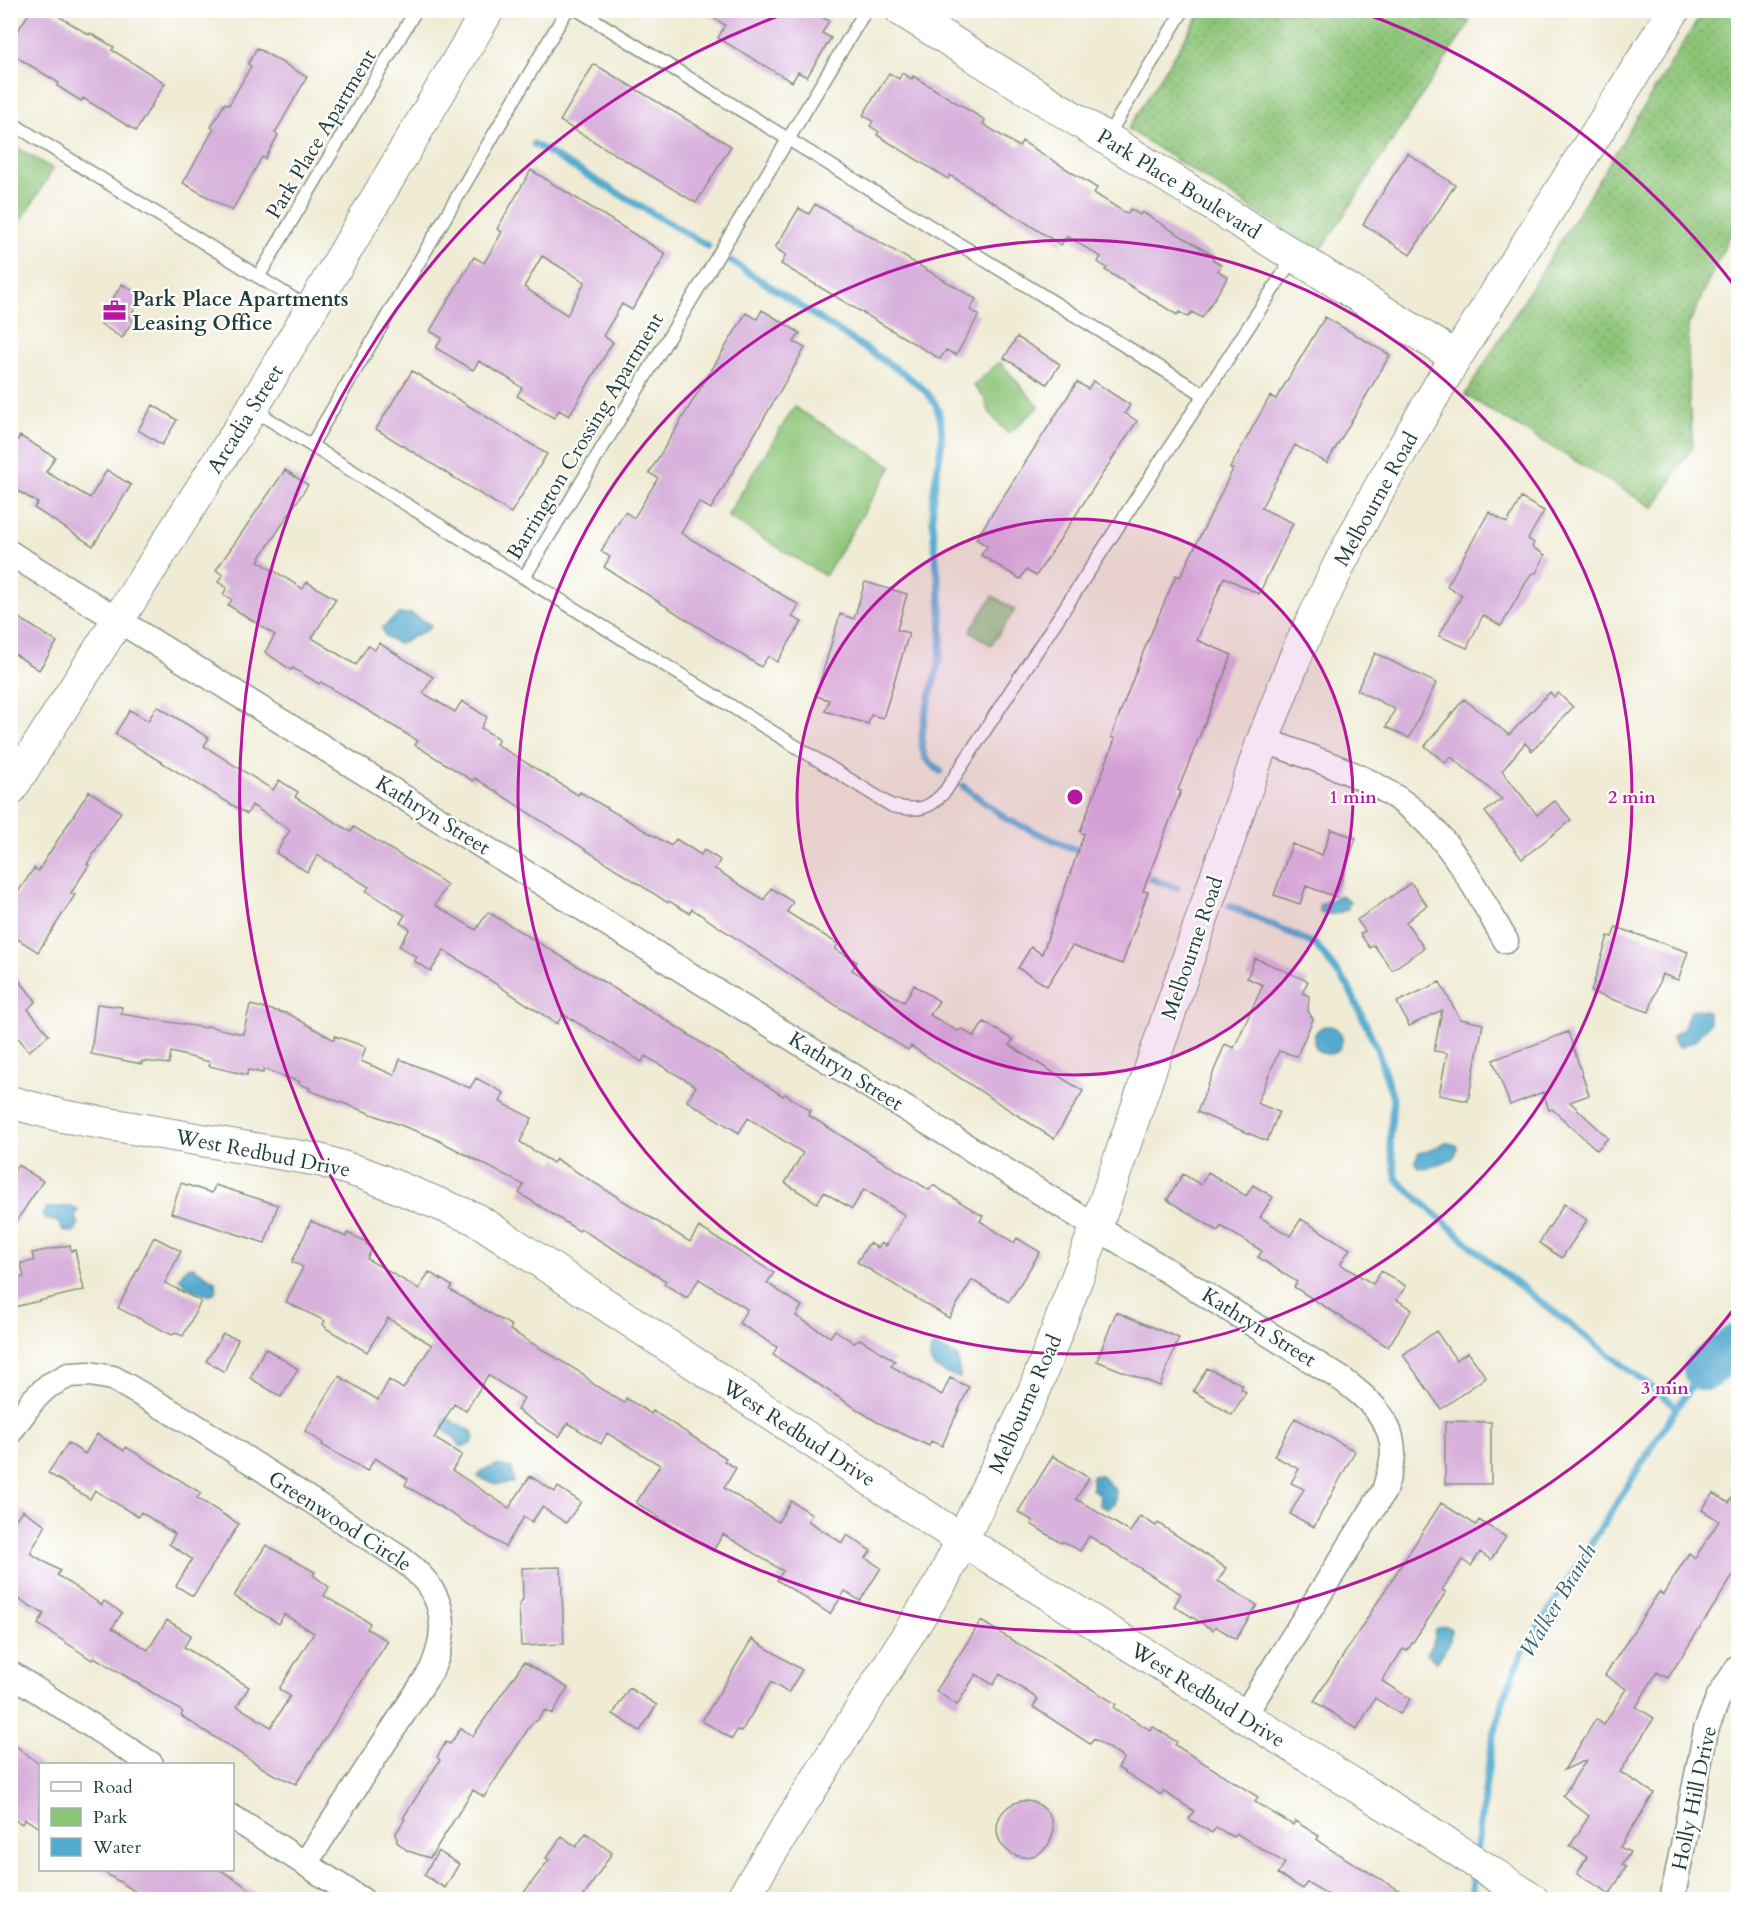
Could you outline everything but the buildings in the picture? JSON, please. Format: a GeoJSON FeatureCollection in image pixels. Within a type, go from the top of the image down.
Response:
{"type":"FeatureCollection","features":[{"type":"Feature","properties":{"kind":"street","name":"Arcadia Street"},"geometry":{"type":"LineString","coordinates":[[10,790],[252,409],[488,10]]}},
{"type":"Feature","properties":{"kind":"street","name":"Park Place Boulevard"},"geometry":{"type":"LineString","coordinates":[[901,10],[1456,357]]}},
{"type":"Feature","properties":{"kind":"street","name":"Melbourne Road"},"geometry":{"type":"LineString","coordinates":[[741,1899],[943,1579],[1035,1389],[1097,1225],[1263,740],[1297,653],[1339,565],[1379,489],[1456,357],[1674,10]]}},
{"type":"Feature","properties":{"kind":"street","name":"Kathryn Street"},"geometry":{"type":"LineString","coordinates":[[10,553],[1097,1225],[1343,1380],[1371,1402],[1386,1423],[1393,1454],[1384,1491],[1243,1717]]}},
{"type":"Feature","properties":{"kind":"street"},"geometry":{"type":"LineString","coordinates":[[1263,740],[1364,779],[1412,809],[1433,829],[1450,851],[1506,941]]}},
{"type":"Feature","properties":{"kind":"street","name":"West Redbud Drive"},"geometry":{"type":"LineString","coordinates":[[10,1102],[62,1116],[319,1161],[365,1174],[476,1219],[962,1540],[1428,1831],[1526,1895]]}},
{"type":"Feature","properties":{"kind":"street","name":"Greenwood Circle"},"geometry":{"type":"LineString","coordinates":[[10,1432],[33,1400],[48,1386],[69,1376],[90,1374],[112,1378],[194,1425],[391,1551],[425,1579],[438,1602],[443,1620],[439,1655],[432,1671],[305,1864]]}},
{"type":"Feature","properties":{"kind":"street","name":"Holly Hill Drive"},"geometry":{"type":"LineString","coordinates":[[1672,1899],[1706,1730],[1718,1698],[1738,1667]]}},
{"type":"Feature","properties":{"kind":"street"},"geometry":{"type":"LineString","coordinates":[[10,1673],[149,1763]]}},
{"type":"Feature","properties":{"kind":"street"},"geometry":{"type":"LineString","coordinates":[[234,1818],[362,1899]]}},
{"type":"Feature","properties":{"kind":"lane","name":"Park Place Apartment"},"geometry":{"type":"LineString","coordinates":[[259,276],[416,10]]}},
{"type":"Feature","properties":{"kind":"lane"},"geometry":{"type":"LineString","coordinates":[[312,444],[567,10]]}},
{"type":"Feature","properties":{"kind":"lane"},"geometry":{"type":"LineString","coordinates":[[578,10],[1203,394]]}},
{"type":"Feature","properties":{"kind":"lane","name":"Barrington Crossing Apartment"},"geometry":{"type":"LineString","coordinates":[[252,409],[525,576],[866,10]]}},
{"type":"Feature","properties":{"kind":"lane"},"geometry":{"type":"LineString","coordinates":[[1107,138],[1183,10]]}},
{"type":"Feature","properties":{"kind":"lane"},"geometry":{"type":"LineString","coordinates":[[10,122],[311,310]]}},
{"type":"Feature","properties":{"kind":"lane"},"geometry":{"type":"LineString","coordinates":[[525,576],[892,806],[924,808],[936,802],[946,790],[1295,256]]}},
{"type":"Feature","properties":{"kind":"green space"},"geometry":{"type":"Polygon","coordinates":[[[1704,10],[1738,11],[1738,223],[1729,237],[1688,326],[1689,402],[1693,445],[1654,508],[1465,395],[1704,10]]]}},
{"type":"Feature","properties":{"kind":"green space"},"geometry":{"type":"Polygon","coordinates":[[[1202,11],[1452,11],[1470,22],[1320,252],[1128,129],[1202,11]]]}},
{"type":"Feature","properties":{"kind":"green space"},"geometry":{"type":"Polygon","coordinates":[[[11,144],[53,169],[11,238],[11,144]]]}},
{"type":"Feature","properties":{"kind":"green space"},"geometry":{"type":"Polygon","coordinates":[[[1000,362],[1039,407],[1008,434],[989,412],[985,399],[973,385],[1000,362]]]}},
{"type":"Feature","properties":{"kind":"green space"},"geometry":{"type":"Polygon","coordinates":[[[794,407],[892,466],[825,576],[727,516],[794,407]]]}},
{"type":"Feature","properties":{"kind":"green space"},"geometry":{"type":"Polygon","coordinates":[[[993,596],[1015,610],[991,645],[970,631],[993,596]]]}},
{"type":"Feature","properties":{"kind":"water"},"geometry":{"type":"Polygon","coordinates":[[[399,614],[412,614],[431,625],[429,629],[398,644],[385,636],[382,628],[399,614]]]}},
{"type":"Feature","properties":{"kind":"water"},"geometry":{"type":"Polygon","coordinates":[[[1341,895],[1350,901],[1347,910],[1335,914],[1321,914],[1319,905],[1341,895]]]}},
{"type":"Feature","properties":{"kind":"water"},"geometry":{"type":"Polygon","coordinates":[[[1695,1009],[1707,1011],[1710,1023],[1694,1041],[1678,1048],[1672,1037],[1684,1028],[1689,1013],[1695,1009]]]}},
{"type":"Feature","properties":{"kind":"water"},"geometry":{"type":"Polygon","coordinates":[[[1328,1026],[1338,1030],[1342,1040],[1338,1050],[1328,1054],[1318,1050],[1314,1040],[1318,1030],[1328,1026]]]}},
{"type":"Feature","properties":{"kind":"water"},"geometry":{"type":"Polygon","coordinates":[[[1445,1142],[1456,1145],[1454,1158],[1426,1169],[1419,1168],[1415,1162],[1419,1153],[1432,1150],[1445,1142]]]}},
{"type":"Feature","properties":{"kind":"water"},"geometry":{"type":"Polygon","coordinates":[[[72,1206],[78,1210],[75,1218],[79,1223],[74,1233],[64,1231],[58,1222],[46,1219],[42,1215],[47,1208],[72,1206]]]}},
{"type":"Feature","properties":{"kind":"water"},"geometry":{"type":"Polygon","coordinates":[[[187,1267],[193,1267],[216,1282],[216,1290],[212,1295],[194,1290],[179,1278],[187,1267]]]}},
{"type":"Feature","properties":{"kind":"water"},"geometry":{"type":"Polygon","coordinates":[[[936,1346],[958,1357],[960,1378],[942,1372],[933,1365],[930,1354],[932,1347],[936,1346]]]}},
{"type":"Feature","properties":{"kind":"water"},"geometry":{"type":"Polygon","coordinates":[[[447,1418],[472,1431],[474,1439],[471,1444],[461,1447],[454,1437],[442,1429],[441,1426],[447,1418]]]}},
{"type":"Feature","properties":{"kind":"water"},"geometry":{"type":"Polygon","coordinates":[[[497,1465],[512,1468],[513,1483],[496,1484],[478,1477],[481,1471],[497,1465]]]}},
{"type":"Feature","properties":{"kind":"water"},"geometry":{"type":"Polygon","coordinates":[[[1101,1475],[1116,1491],[1114,1504],[1108,1509],[1099,1505],[1100,1494],[1092,1489],[1092,1476],[1101,1475]]]}},
{"type":"Feature","properties":{"kind":"water"},"geometry":{"type":"Polygon","coordinates":[[[1446,1626],[1451,1629],[1450,1642],[1437,1662],[1426,1654],[1435,1638],[1436,1629],[1446,1626]]]}},
{"type":"Feature","properties":{"kind":"waterway"},"geometry":{"type":"LineString","coordinates":[[534,144],[708,246]]}},
{"type":"Feature","properties":{"kind":"waterway"},"geometry":{"type":"LineString","coordinates":[[731,261],[903,373],[927,393],[937,408],[942,441],[934,487],[933,519],[941,640],[937,672],[926,711],[922,737],[926,759],[940,771]]}},
{"type":"Feature","properties":{"kind":"waterway","name":"Walker Branch"},"geometry":{"type":"LineString","coordinates":[[1738,344],[1738,377]]}},
{"type":"Feature","properties":{"kind":"waterway"},"geometry":{"type":"LineString","coordinates":[[963,786],[1008,820],[1085,854]]}},
{"type":"Feature","properties":{"kind":"waterway"},"geometry":{"type":"LineString","coordinates":[[1141,875],[1177,888]]}},
{"type":"Feature","properties":{"kind":"waterway"},"geometry":{"type":"LineString","coordinates":[[1230,906],[1316,945],[1348,986],[1376,1046],[1393,1098],[1390,1143],[1397,1180],[1494,1266],[1677,1407]]}},
{"type":"Feature","properties":{"kind":"waterway","name":"Walker Branch"},"geometry":{"type":"LineString","coordinates":[[1704,1370],[1738,1344]]}},
{"type":"Feature","properties":{"kind":"waterway","name":"Walker Branch"},"geometry":{"type":"LineString","coordinates":[[1476,1853],[1492,1742],[1504,1698],[1523,1652],[1677,1407],[1704,1370]]}},
{"type":"Feature","properties":{"kind":"waterway","name":"Walker Branch"},"geometry":{"type":"LineString","coordinates":[[1471,1900],[1474,1870]]}},
{"type":"Feature","properties":{"kind":"place","name":"Park Place Apartments Leasing Office"},"geometry":{"type":"Point","coordinates":[114,311]}}]}
